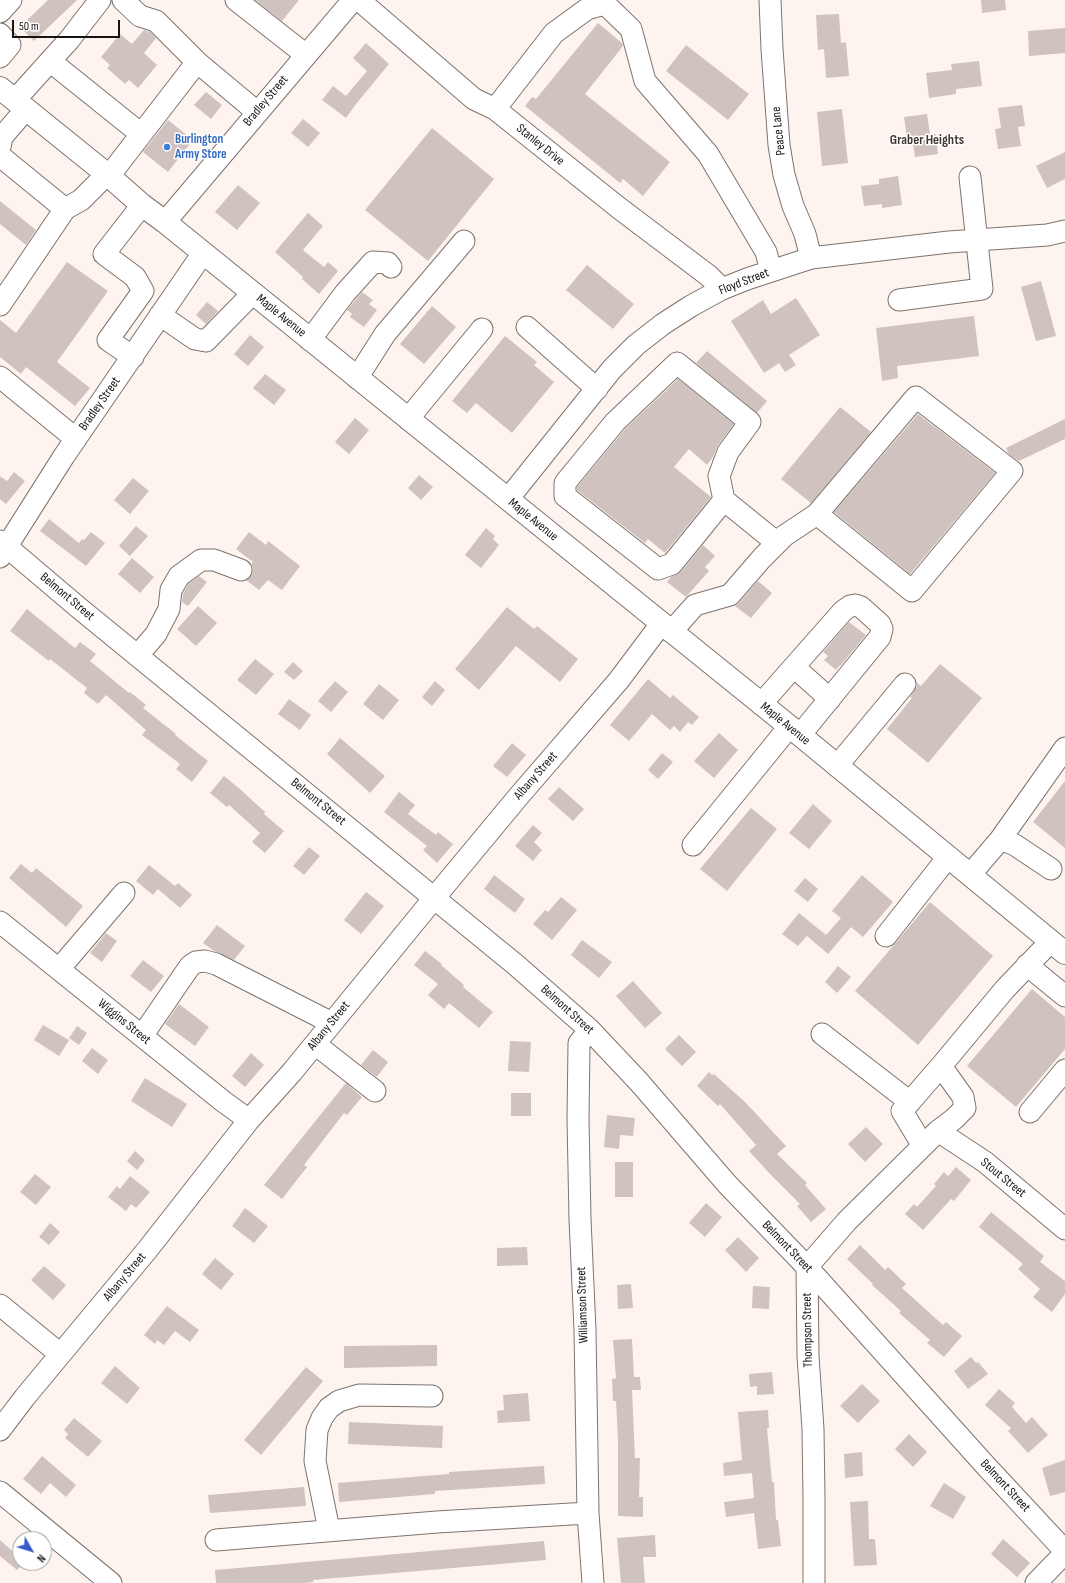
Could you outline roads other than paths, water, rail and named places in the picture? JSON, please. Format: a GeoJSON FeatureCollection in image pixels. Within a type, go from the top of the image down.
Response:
{"type":"FeatureCollection","features":[{"type":"Feature","properties":{"kind":"main road","name":"Maple Avenue"},"geometry":{"type":"LineString","coordinates":[[14,99],[108,175],[142,205],[508,499],[1058,947]]}},
{"type":"Feature","properties":{"kind":"street"},"geometry":{"type":"LineString","coordinates":[[0,12],[11,0]]}},
{"type":"Feature","properties":{"kind":"street"},"geometry":{"type":"LineString","coordinates":[[0,147],[14,99],[50,62],[100,0]]}},
{"type":"Feature","properties":{"kind":"street"},"geometry":{"type":"LineString","coordinates":[[123,0],[140,16],[156,21],[197,62],[257,112]]}},
{"type":"Feature","properties":{"kind":"street"},"geometry":{"type":"LineString","coordinates":[[236,0],[306,55]]}},
{"type":"Feature","properties":{"kind":"street","name":"Bradley Street"},"geometry":{"type":"LineString","coordinates":[[165,222],[353,0]]}},
{"type":"Feature","properties":{"kind":"street","name":"Stanley Drive"},"geometry":{"type":"LineString","coordinates":[[359,0],[474,99],[495,109],[619,208],[709,276],[722,289]]}},
{"type":"Feature","properties":{"kind":"street","name":"Peace Lane"},"geometry":{"type":"LineString","coordinates":[[770,0],[779,145],[784,175],[793,206],[805,234],[811,258]]}},
{"type":"Feature","properties":{"kind":"street"},"geometry":{"type":"LineString","coordinates":[[495,109],[554,33],[587,9],[605,4],[631,30],[645,81],[708,154],[766,252],[772,271]]}},
{"type":"Feature","properties":{"kind":"street"},"geometry":{"type":"LineString","coordinates":[[0,34],[10,45],[0,57]]}},
{"type":"Feature","properties":{"kind":"street"},"geometry":{"type":"LineString","coordinates":[[50,62],[141,134]]}},
{"type":"Feature","properties":{"kind":"street"},"geometry":{"type":"LineString","coordinates":[[0,305],[65,209],[81,200],[108,175],[197,62]]}},
{"type":"Feature","properties":{"kind":"street"},"geometry":{"type":"LineString","coordinates":[[0,156],[65,209]]}},
{"type":"Feature","properties":{"kind":"street"},"geometry":{"type":"LineString","coordinates":[[899,300],[982,289],[970,177]]}},
{"type":"Feature","properties":{"kind":"street"},"geometry":{"type":"LineString","coordinates":[[133,356],[108,340],[143,291],[135,277],[104,254],[142,205]]}},
{"type":"Feature","properties":{"kind":"street","name":"Floyd Street"},"geometry":{"type":"LineString","coordinates":[[508,499],[612,369],[636,346],[663,324],[722,289],[811,258],[1065,231]]}},
{"type":"Feature","properties":{"kind":"street"},"geometry":{"type":"LineString","coordinates":[[357,378],[385,334],[464,241]]}},
{"type":"Feature","properties":{"kind":"street","name":"Bradley Street"},"geometry":{"type":"LineString","coordinates":[[2,548],[203,253]]}},
{"type":"Feature","properties":{"kind":"street"},"geometry":{"type":"LineString","coordinates":[[310,340],[345,293],[373,262],[388,263],[391,267]]}},
{"type":"Feature","properties":{"kind":"street"},"geometry":{"type":"LineString","coordinates":[[160,315],[195,339],[206,341],[253,293]]}},
{"type":"Feature","properties":{"kind":"street"},"geometry":{"type":"LineString","coordinates":[[527,327],[597,389]]}},
{"type":"Feature","properties":{"kind":"street"},"geometry":{"type":"LineString","coordinates":[[408,419],[482,329]]}},
{"type":"Feature","properties":{"kind":"street"},"geometry":{"type":"LineString","coordinates":[[724,500],[672,564],[658,569],[565,496],[565,483],[615,422],[677,363],[750,422],[728,452],[720,476],[724,500],[776,543]]}},
{"type":"Feature","properties":{"kind":"street"},"geometry":{"type":"LineString","coordinates":[[0,377],[76,439]]}},
{"type":"Feature","properties":{"kind":"street","name":"Albany Street"},"geometry":{"type":"LineString","coordinates":[[0,1430],[60,1354],[148,1249],[249,1120],[332,1024],[434,897],[619,680],[666,628],[695,605],[730,595],[776,543],[817,514],[916,397],[1012,471],[912,591],[817,514]]}},
{"type":"Feature","properties":{"kind":"street","name":"Belmont Street"},"geometry":{"type":"LineString","coordinates":[[2,548],[138,656],[516,964],[590,1030],[639,1082],[727,1184],[807,1267],[1065,1552]]}},
{"type":"Feature","properties":{"kind":"street"},"geometry":{"type":"LineString","coordinates":[[138,656],[156,634],[169,609],[171,590],[179,576],[201,560],[214,560],[241,570]]}},
{"type":"Feature","properties":{"kind":"street"},"geometry":{"type":"LineString","coordinates":[[693,845],[794,731],[830,699],[880,638],[882,629],[880,624],[861,607],[855,605],[850,606],[843,611],[761,704]]}},
{"type":"Feature","properties":{"kind":"street"},"geometry":{"type":"LineString","coordinates":[[794,667],[830,699]]}},
{"type":"Feature","properties":{"kind":"street"},"geometry":{"type":"LineString","coordinates":[[836,766],[905,684]]}},
{"type":"Feature","properties":{"kind":"street"},"geometry":{"type":"LineString","coordinates":[[970,875],[997,844],[1065,748]]}},
{"type":"Feature","properties":{"kind":"street"},"geometry":{"type":"LineString","coordinates":[[997,844],[1003,840],[1007,841],[1051,869]]}},
{"type":"Feature","properties":{"kind":"street"},"geometry":{"type":"LineString","coordinates":[[886,936],[948,857]]}},
{"type":"Feature","properties":{"kind":"street"},"geometry":{"type":"LineString","coordinates":[[60,969],[124,893]]}},
{"type":"Feature","properties":{"kind":"street","name":"Wiggins Street"},"geometry":{"type":"LineString","coordinates":[[0,922],[224,1102],[249,1120]]}},
{"type":"Feature","properties":{"kind":"street"},"geometry":{"type":"LineString","coordinates":[[923,1146],[902,1111],[1004,989],[1027,965],[1058,947]]}},
{"type":"Feature","properties":{"kind":"street"},"geometry":{"type":"LineString","coordinates":[[142,1036],[190,966],[196,962],[205,961],[216,964],[332,1024]]}},
{"type":"Feature","properties":{"kind":"street"},"geometry":{"type":"LineString","coordinates":[[1027,965],[1065,996]]}},
{"type":"Feature","properties":{"kind":"street","name":"Williamson Street"},"geometry":{"type":"LineString","coordinates":[[590,1030],[579,1043],[578,1119],[580,1219],[585,1330],[588,1513],[593,1583]]}},
{"type":"Feature","properties":{"kind":"street"},"geometry":{"type":"LineString","coordinates":[[822,1034],[910,1102]]}},
{"type":"Feature","properties":{"kind":"street"},"geometry":{"type":"LineString","coordinates":[[315,1044],[375,1091]]}},
{"type":"Feature","properties":{"kind":"street"},"geometry":{"type":"LineString","coordinates":[[807,1267],[847,1221],[938,1131],[954,1119],[964,1108],[963,1097],[941,1066]]}},
{"type":"Feature","properties":{"kind":"street"},"geometry":{"type":"LineString","coordinates":[[1030,1112],[1065,1070]]}},
{"type":"Feature","properties":{"kind":"street","name":"Stout Street"},"geometry":{"type":"LineString","coordinates":[[938,1131],[985,1162],[1065,1229]]}},
{"type":"Feature","properties":{"kind":"street","name":"Thompson Street"},"geometry":{"type":"LineString","coordinates":[[807,1267],[808,1356],[813,1429],[814,1583]]}},
{"type":"Feature","properties":{"kind":"street"},"geometry":{"type":"LineString","coordinates":[[0,1305],[60,1354]]}},
{"type":"Feature","properties":{"kind":"street"},"geometry":{"type":"LineString","coordinates":[[329,1530],[315,1461],[317,1430],[322,1418],[329,1408],[339,1401],[358,1395],[432,1396]]}},
{"type":"Feature","properties":{"kind":"street"},"geometry":{"type":"LineString","coordinates":[[0,1492],[111,1583]]}},
{"type":"Feature","properties":{"kind":"street"},"geometry":{"type":"LineString","coordinates":[[216,1540],[532,1515],[588,1513]]}},
{"type":"Feature","properties":{"kind":"street"},"geometry":{"type":"LineString","coordinates":[[1036,1583],[1065,1552]]}},
{"type":"Feature","properties":{"kind":"place","name":"Burlington Army Store"},"geometry":{"type":"Point","coordinates":[167,147]}},
{"type":"Feature","properties":{"kind":"district","name":"Graber Heights"},"geometry":{"type":"Point","coordinates":[927,140]}}]}
